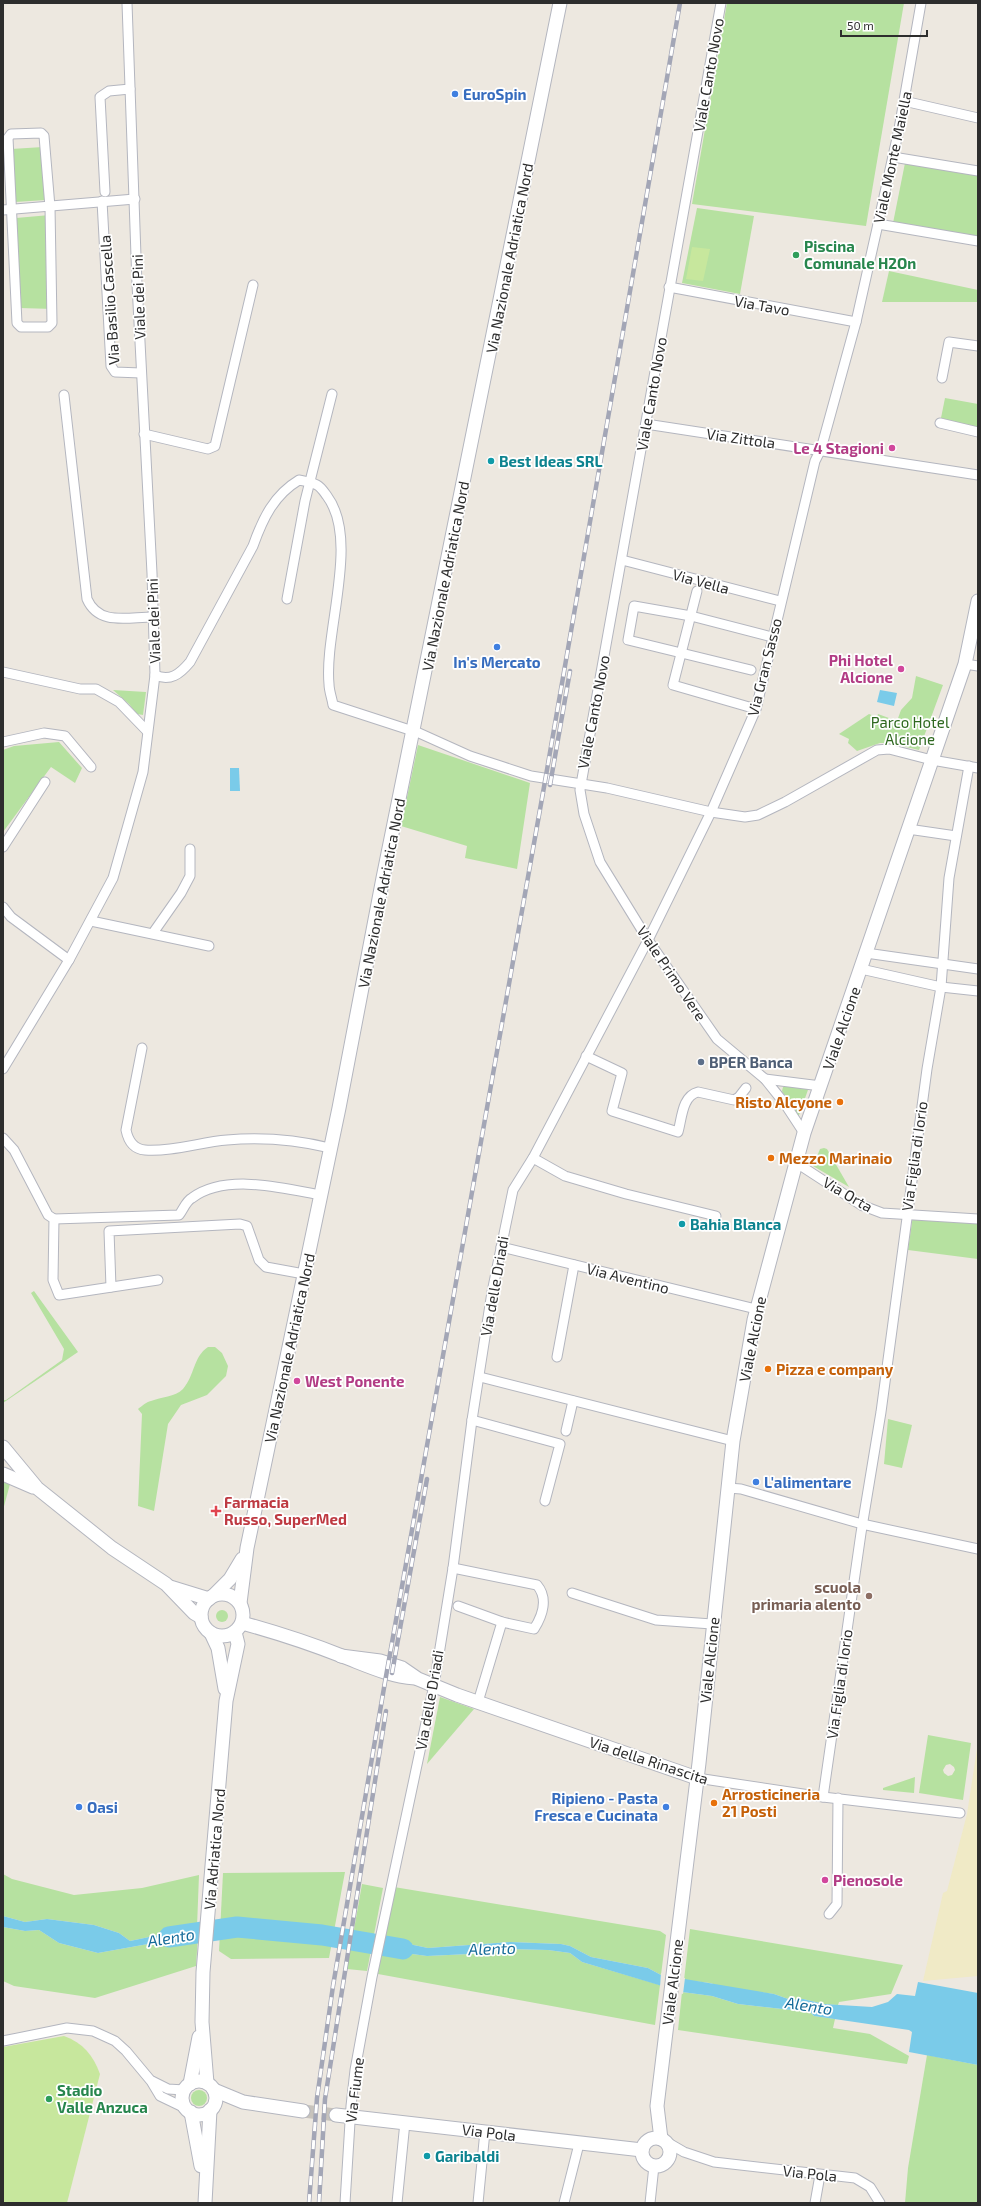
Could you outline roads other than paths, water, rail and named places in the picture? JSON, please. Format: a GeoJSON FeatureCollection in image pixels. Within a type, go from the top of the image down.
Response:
{"type":"FeatureCollection","features":[{"type":"Feature","properties":{"kind":"main road","name":"Via Nazionale Adriatica Nord"},"geometry":{"type":"LineString","coordinates":[[240,1603],[247,1548],[330,1148],[560,3]]}},
{"type":"Feature","properties":{"kind":"main road","name":"Viale Alcione"},"geometry":{"type":"LineString","coordinates":[[644,2146],[657,2106],[697,1778],[712,1624],[733,1441],[756,1309],[804,1133],[932,760],[972,665],[978,601]]}},
{"type":"Feature","properties":{"kind":"main road"},"geometry":{"type":"LineString","coordinates":[[3,1447],[37,1488],[112,1548],[169,1587],[194,1613],[202,1617]]}},
{"type":"Feature","properties":{"kind":"main road"},"geometry":{"type":"LineString","coordinates":[[3,1474],[37,1488]]}},
{"type":"Feature","properties":{"kind":"main road","name":"Via Nazionale Adriatica Nord"},"geometry":{"type":"LineString","coordinates":[[211,1598],[230,1579],[247,1548]]}},
{"type":"Feature","properties":{"kind":"main road"},"geometry":{"type":"LineString","coordinates":[[169,1587],[211,1598],[228,1595],[240,1603],[243,1613],[239,1627],[223,1636],[211,1632],[204,1626],[202,1617],[204,1604],[211,1598]]}},
{"type":"Feature","properties":{"kind":"main road","name":"Via della Rinascita"},"geometry":{"type":"LineString","coordinates":[[239,1627],[341,1656],[378,1671],[400,1677],[418,1679],[478,1702],[697,1778]]}},
{"type":"Feature","properties":{"kind":"main road","name":"Via Adriatica Nord"},"geometry":{"type":"LineString","coordinates":[[210,2087],[202,2022],[203,1972],[214,1862],[226,1700],[238,1644],[239,1627]]}},
{"type":"Feature","properties":{"kind":"main road","name":"Via Adriatica Nord"},"geometry":{"type":"LineString","coordinates":[[211,1632],[218,1648],[226,1700]]}},
{"type":"Feature","properties":{"kind":"main road","name":"Via Adriatica Nord"},"geometry":{"type":"LineString","coordinates":[[187,2087],[202,2022]]}},
{"type":"Feature","properties":{"kind":"main road"},"geometry":{"type":"LineString","coordinates":[[205,2190],[188,2110],[182,2099],[187,2087],[198,2081],[243,2102],[303,2111]]}},
{"type":"Feature","properties":{"kind":"main road"},"geometry":{"type":"LineString","coordinates":[[205,2203],[212,2107],[210,2087]]}},
{"type":"Feature","properties":{"kind":"main road"},"geometry":{"type":"LineString","coordinates":[[188,2110],[201,2114],[212,2107],[243,2102]]}},
{"type":"Feature","properties":{"kind":"main road","name":"Viale Alcione"},"geometry":{"type":"LineString","coordinates":[[657,2106],[663,2140]]}},
{"type":"Feature","properties":{"kind":"main road","name":"Via Pola"},"geometry":{"type":"LineString","coordinates":[[336,2115],[485,2131],[579,2144],[644,2146]]}},
{"type":"Feature","properties":{"kind":"main road"},"geometry":{"type":"LineString","coordinates":[[653,2138],[663,2140],[669,2149],[669,2158],[663,2164],[654,2166],[646,2162],[642,2154],[644,2146],[653,2138]]}},
{"type":"Feature","properties":{"kind":"street","name":"Viale dei Pini"},"geometry":{"type":"LineString","coordinates":[[127,3],[141,373],[155,675],[164,679],[170,678],[183,670],[197,648],[253,546],[260,526],[273,503],[286,488],[299,480],[310,482]]}},
{"type":"Feature","properties":{"kind":"street","name":"Viale Canto Novo"},"geometry":{"type":"LineString","coordinates":[[579,784],[622,560],[720,3]]}},
{"type":"Feature","properties":{"kind":"street","name":"Viale Monte Maiella"},"geometry":{"type":"LineString","coordinates":[[821,449],[856,322],[878,224],[904,101],[921,3]]}},
{"type":"Feature","properties":{"kind":"street"},"geometry":{"type":"LineString","coordinates":[[105,192],[100,97],[108,91],[130,89]]}},
{"type":"Feature","properties":{"kind":"street"},"geometry":{"type":"LineString","coordinates":[[904,101],[978,118]]}},
{"type":"Feature","properties":{"kind":"street"},"geometry":{"type":"LineString","coordinates":[[41,133],[44,136],[50,207],[52,323],[48,327],[21,327],[16,323],[13,210],[8,138],[11,134],[41,133]]}},
{"type":"Feature","properties":{"kind":"street"},"geometry":{"type":"LineString","coordinates":[[893,156],[978,171]]}},
{"type":"Feature","properties":{"kind":"street"},"geometry":{"type":"LineString","coordinates":[[3,210],[135,199]]}},
{"type":"Feature","properties":{"kind":"street","name":"Via Basilio Cascella"},"geometry":{"type":"LineString","coordinates":[[102,201],[111,366],[115,372],[141,373]]}},
{"type":"Feature","properties":{"kind":"street"},"geometry":{"type":"LineString","coordinates":[[878,224],[978,241]]}},
{"type":"Feature","properties":{"kind":"street"},"geometry":{"type":"LineString","coordinates":[[144,434],[208,449],[214,446],[253,285]]}},
{"type":"Feature","properties":{"kind":"street","name":"Via Tavo"},"geometry":{"type":"LineString","coordinates":[[669,287],[856,322]]}},
{"type":"Feature","properties":{"kind":"street"},"geometry":{"type":"LineString","coordinates":[[942,378],[949,342],[978,346]]}},
{"type":"Feature","properties":{"kind":"street"},"geometry":{"type":"LineString","coordinates":[[287,599],[310,482],[332,394]]}},
{"type":"Feature","properties":{"kind":"street"},"geometry":{"type":"LineString","coordinates":[[64,395],[87,599],[91,608],[97,614],[107,618],[153,617]]}},
{"type":"Feature","properties":{"kind":"street"},"geometry":{"type":"LineString","coordinates":[[940,423],[978,432]]}},
{"type":"Feature","properties":{"kind":"street","name":"Via Zittola"},"geometry":{"type":"LineString","coordinates":[[646,424],[821,449],[978,475]]}},
{"type":"Feature","properties":{"kind":"street","name":"Via Gran Sasso"},"geometry":{"type":"LineString","coordinates":[[648,940],[710,812],[756,709],[780,601],[815,461],[821,449]]}},
{"type":"Feature","properties":{"kind":"street"},"geometry":{"type":"LineString","coordinates":[[310,482],[318,485],[333,504],[339,522],[340,557],[329,684],[334,705],[414,732],[470,756],[531,776],[607,788],[710,812],[745,817],[758,814],[785,802],[877,750],[889,749],[932,760],[974,767]]}},
{"type":"Feature","properties":{"kind":"street","name":"Via Vella"},"geometry":{"type":"LineString","coordinates":[[622,560],[780,601]]}},
{"type":"Feature","properties":{"kind":"street"},"geometry":{"type":"LineString","coordinates":[[697,591],[672,685],[756,709]]}},
{"type":"Feature","properties":{"kind":"street"},"geometry":{"type":"LineString","coordinates":[[751,670],[680,651],[628,640],[634,606],[691,616],[772,637]]}},
{"type":"Feature","properties":{"kind":"street"},"geometry":{"type":"LineString","coordinates":[[3,672],[80,689],[96,689],[119,702],[147,731]]}},
{"type":"Feature","properties":{"kind":"street"},"geometry":{"type":"LineString","coordinates":[[3,1069],[69,960],[113,878],[143,772],[155,675]]}},
{"type":"Feature","properties":{"kind":"street"},"geometry":{"type":"LineString","coordinates":[[3,742],[44,733],[65,736],[91,767]]}},
{"type":"Feature","properties":{"kind":"street","name":"Via Figlia di Iorio"},"geometry":{"type":"LineString","coordinates":[[823,1797],[862,1524],[881,1412],[906,1216],[935,1012],[941,987],[949,878],[955,840],[974,767]]}},
{"type":"Feature","properties":{"kind":"street"},"geometry":{"type":"LineString","coordinates":[[3,847],[45,782]]}},
{"type":"Feature","properties":{"kind":"street","name":"Viale Primo Vere"},"geometry":{"type":"LineString","coordinates":[[579,784],[584,814],[600,862],[648,940],[717,1039],[765,1079],[785,1104],[804,1133]]}},
{"type":"Feature","properties":{"kind":"street"},"geometry":{"type":"LineString","coordinates":[[908,830],[955,840]]}},
{"type":"Feature","properties":{"kind":"street"},"geometry":{"type":"LineString","coordinates":[[153,933],[181,893],[190,876],[190,849]]}},
{"type":"Feature","properties":{"kind":"street"},"geometry":{"type":"LineString","coordinates":[[3,907],[11,917],[69,960]]}},
{"type":"Feature","properties":{"kind":"street"},"geometry":{"type":"LineString","coordinates":[[91,921],[209,946]]}},
{"type":"Feature","properties":{"kind":"street","name":"Via delle Driadi"},"geometry":{"type":"LineString","coordinates":[[372,1977],[434,1686],[453,1568],[472,1420],[480,1377],[492,1292],[512,1190],[533,1158],[648,940]]}},
{"type":"Feature","properties":{"kind":"street"},"geometry":{"type":"LineString","coordinates":[[866,953],[978,969]]}},
{"type":"Feature","properties":{"kind":"street"},"geometry":{"type":"LineString","coordinates":[[861,969],[941,987],[978,991]]}},
{"type":"Feature","properties":{"kind":"street"},"geometry":{"type":"LineString","coordinates":[[142,1048],[126,1130],[128,1138],[136,1147],[145,1150],[228,1140],[287,1140],[330,1148]]}},
{"type":"Feature","properties":{"kind":"street"},"geometry":{"type":"LineString","coordinates":[[586,1056],[622,1073],[612,1111],[678,1132],[686,1103],[692,1093],[698,1092],[734,1100],[739,1097],[746,1088]]}},
{"type":"Feature","properties":{"kind":"street"},"geometry":{"type":"LineString","coordinates":[[765,1079],[820,1086]]}},
{"type":"Feature","properties":{"kind":"street"},"geometry":{"type":"LineString","coordinates":[[3,1138],[14,1150],[48,1215],[54,1219],[179,1215],[190,1198],[221,1185],[265,1185],[320,1195]]}},
{"type":"Feature","properties":{"kind":"street"},"geometry":{"type":"LineString","coordinates":[[533,1158],[565,1176],[626,1194],[716,1216]]}},
{"type":"Feature","properties":{"kind":"street","name":"Via Orta"},"geometry":{"type":"LineString","coordinates":[[795,1162],[861,1205],[882,1213],[906,1216],[978,1219]]}},
{"type":"Feature","properties":{"kind":"street"},"geometry":{"type":"LineString","coordinates":[[54,1219],[53,1280],[59,1295],[158,1280]]}},
{"type":"Feature","properties":{"kind":"street"},"geometry":{"type":"LineString","coordinates":[[111,1286],[109,1231],[240,1224],[247,1226],[259,1260],[266,1267],[304,1274]]}},
{"type":"Feature","properties":{"kind":"street","name":"Via Aventino"},"geometry":{"type":"LineString","coordinates":[[501,1247],[756,1309]]}},
{"type":"Feature","properties":{"kind":"street"},"geometry":{"type":"LineString","coordinates":[[557,1357],[574,1265]]}},
{"type":"Feature","properties":{"kind":"street"},"geometry":{"type":"LineString","coordinates":[[480,1377],[733,1441]]}},
{"type":"Feature","properties":{"kind":"street"},"geometry":{"type":"LineString","coordinates":[[566,1431],[573,1401]]}},
{"type":"Feature","properties":{"kind":"street"},"geometry":{"type":"LineString","coordinates":[[472,1420],[560,1444],[545,1501]]}},
{"type":"Feature","properties":{"kind":"street"},"geometry":{"type":"LineString","coordinates":[[728,1488],[742,1489],[862,1524],[978,1549]]}},
{"type":"Feature","properties":{"kind":"street"},"geometry":{"type":"LineString","coordinates":[[453,1568],[537,1585],[542,1590],[544,1606],[534,1629],[502,1622],[458,1606]]}},
{"type":"Feature","properties":{"kind":"street"},"geometry":{"type":"LineString","coordinates":[[572,1593],[656,1620],[712,1624]]}},
{"type":"Feature","properties":{"kind":"street"},"geometry":{"type":"LineString","coordinates":[[478,1702],[502,1622]]}},
{"type":"Feature","properties":{"kind":"street","name":"Via della Rinascita"},"geometry":{"type":"LineString","coordinates":[[697,1778],[823,1797],[960,1813]]}},
{"type":"Feature","properties":{"kind":"street"},"geometry":{"type":"LineString","coordinates":[[829,1914],[837,1904],[839,1798]]}},
{"type":"Feature","properties":{"kind":"street","name":"Via Fiume"},"geometry":{"type":"LineString","coordinates":[[345,2203],[355,2070],[372,1977]]}},
{"type":"Feature","properties":{"kind":"street"},"geometry":{"type":"LineString","coordinates":[[3,2042],[67,2028],[93,2031],[115,2041],[126,2050],[151,2081],[160,2096],[188,2110]]}},
{"type":"Feature","properties":{"kind":"street"},"geometry":{"type":"LineString","coordinates":[[151,2081],[168,2089],[187,2087]]}},
{"type":"Feature","properties":{"kind":"street"},"geometry":{"type":"LineString","coordinates":[[397,2203],[405,2122]]}},
{"type":"Feature","properties":{"kind":"street"},"geometry":{"type":"LineString","coordinates":[[478,2203],[485,2131]]}},
{"type":"Feature","properties":{"kind":"street","name":"Via Pola"},"geometry":{"type":"LineString","coordinates":[[663,2140],[689,2154],[714,2162],[855,2178],[870,2186],[880,2203]]}},
{"type":"Feature","properties":{"kind":"street"},"geometry":{"type":"LineString","coordinates":[[564,2203],[579,2144]]}},
{"type":"Feature","properties":{"kind":"street"},"geometry":{"type":"LineString","coordinates":[[650,2203],[654,2166]]}},
{"type":"Feature","properties":{"kind":"street"},"geometry":{"type":"LineString","coordinates":[[815,2203],[820,2175]]}},
{"type":"Feature","properties":{"kind":"water"},"geometry":{"type":"Polygon","coordinates":[[[880,690],[897,693],[894,706],[877,702],[880,690]]]}},
{"type":"Feature","properties":{"kind":"water"},"geometry":{"type":"Polygon","coordinates":[[[230,768],[239,768],[240,791],[230,791],[230,768]]]}},
{"type":"Feature","properties":{"kind":"water"},"geometry":{"type":"Polygon","coordinates":[[[3,1916],[25,1922],[47,1919],[94,1925],[119,1933],[130,1941],[197,1927],[198,1935],[98,1953],[59,1943],[39,1930],[25,1931],[3,1927],[3,1916]]]}},
{"type":"Feature","properties":{"kind":"water"},"geometry":{"type":"Polygon","coordinates":[[[354,1932],[374,1938],[372,1948],[352,1945],[354,1932]]]}},
{"type":"Feature","properties":{"kind":"water"},"geometry":{"type":"Polygon","coordinates":[[[385,1939],[428,1948],[510,1942],[561,1944],[570,1946],[591,1957],[648,1968],[661,1975],[774,1994],[791,2000],[803,1999],[824,2004],[872,2007],[888,2002],[897,1994],[915,1996],[918,1982],[978,1993],[978,2065],[909,2052],[912,2032],[909,2030],[814,2016],[810,2012],[738,2004],[712,1996],[682,1992],[582,1962],[570,1953],[548,1950],[508,1949],[470,1954],[427,1956],[382,1950],[385,1939]]]}},
{"type":"Feature","properties":{"kind":"waterway","name":"Alento"},"geometry":{"type":"LineString","coordinates":[[169,1937],[237,1927],[322,1935],[403,1949]]}},
{"type":"Feature","properties":{"kind":"tunnel"},"geometry":{"type":"LineString","coordinates":[[303,2111],[336,2115]]}},
{"type":"Feature","properties":{"kind":"railway"},"geometry":{"type":"LineString","coordinates":[[309,2203],[317,2098],[333,1986],[680,3]]}},
{"type":"Feature","properties":{"kind":"railway"},"geometry":{"type":"LineString","coordinates":[[550,785],[570,671]]}},
{"type":"Feature","properties":{"kind":"railway"},"geometry":{"type":"LineString","coordinates":[[392,1673],[427,1479]]}},
{"type":"Feature","properties":{"kind":"railway"},"geometry":{"type":"LineString","coordinates":[[319,2203],[325,2099],[386,1711]]}},
{"type":"Feature","properties":{"kind":"place","name":"EuroSpin"},"geometry":{"type":"Point","coordinates":[455,94]}},
{"type":"Feature","properties":{"kind":"place","name":"Piscina Comunale H2On"},"geometry":{"type":"Point","coordinates":[796,255]}},
{"type":"Feature","properties":{"kind":"place","name":"Le 4 Stagioni"},"geometry":{"type":"Point","coordinates":[892,448]}},
{"type":"Feature","properties":{"kind":"place","name":"Best Ideas SRL"},"geometry":{"type":"Point","coordinates":[491,461]}},
{"type":"Feature","properties":{"kind":"place","name":"In's Mercato"},"geometry":{"type":"Point","coordinates":[497,647]}},
{"type":"Feature","properties":{"kind":"place","name":"Phi Hotel Alcione"},"geometry":{"type":"Point","coordinates":[901,669]}},
{"type":"Feature","properties":{"kind":"place","name":"BPER Banca"},"geometry":{"type":"Point","coordinates":[701,1062]}},
{"type":"Feature","properties":{"kind":"place","name":"Risto Alcyone"},"geometry":{"type":"Point","coordinates":[840,1102]}},
{"type":"Feature","properties":{"kind":"place","name":"Mezzo Marinaio"},"geometry":{"type":"Point","coordinates":[771,1158]}},
{"type":"Feature","properties":{"kind":"place","name":"Bahia Blanca"},"geometry":{"type":"Point","coordinates":[682,1224]}},
{"type":"Feature","properties":{"kind":"place","name":"Pizza e company"},"geometry":{"type":"Point","coordinates":[768,1369]}},
{"type":"Feature","properties":{"kind":"place","name":"West Ponente"},"geometry":{"type":"Point","coordinates":[297,1381]}},
{"type":"Feature","properties":{"kind":"place","name":"L'alimentare"},"geometry":{"type":"Point","coordinates":[756,1482]}},
{"type":"Feature","properties":{"kind":"place","name":"Farmacia Russo, SuperMed"},"geometry":{"type":"Point","coordinates":[216,1511]}},
{"type":"Feature","properties":{"kind":"place","name":"scuola primaria alento"},"geometry":{"type":"Point","coordinates":[869,1596]}},
{"type":"Feature","properties":{"kind":"place","name":"Arrosticineria 21 Posti"},"geometry":{"type":"Point","coordinates":[714,1803]}},
{"type":"Feature","properties":{"kind":"place","name":"Oasi"},"geometry":{"type":"Point","coordinates":[79,1807]}},
{"type":"Feature","properties":{"kind":"place","name":"Ripieno - Pasta Fresca e Cucinata"},"geometry":{"type":"Point","coordinates":[666,1807]}},
{"type":"Feature","properties":{"kind":"place","name":"Pienosole"},"geometry":{"type":"Point","coordinates":[825,1880]}},
{"type":"Feature","properties":{"kind":"place","name":"Stadio Valle Anzuca"},"geometry":{"type":"Point","coordinates":[49,2099]}},
{"type":"Feature","properties":{"kind":"place","name":"Garibaldi"},"geometry":{"type":"Point","coordinates":[427,2156]}},
{"type":"Feature","properties":{"kind":"park label","name":"Parco Hotel Alcione"},"geometry":{"type":"Point","coordinates":[910,730]}}]}
